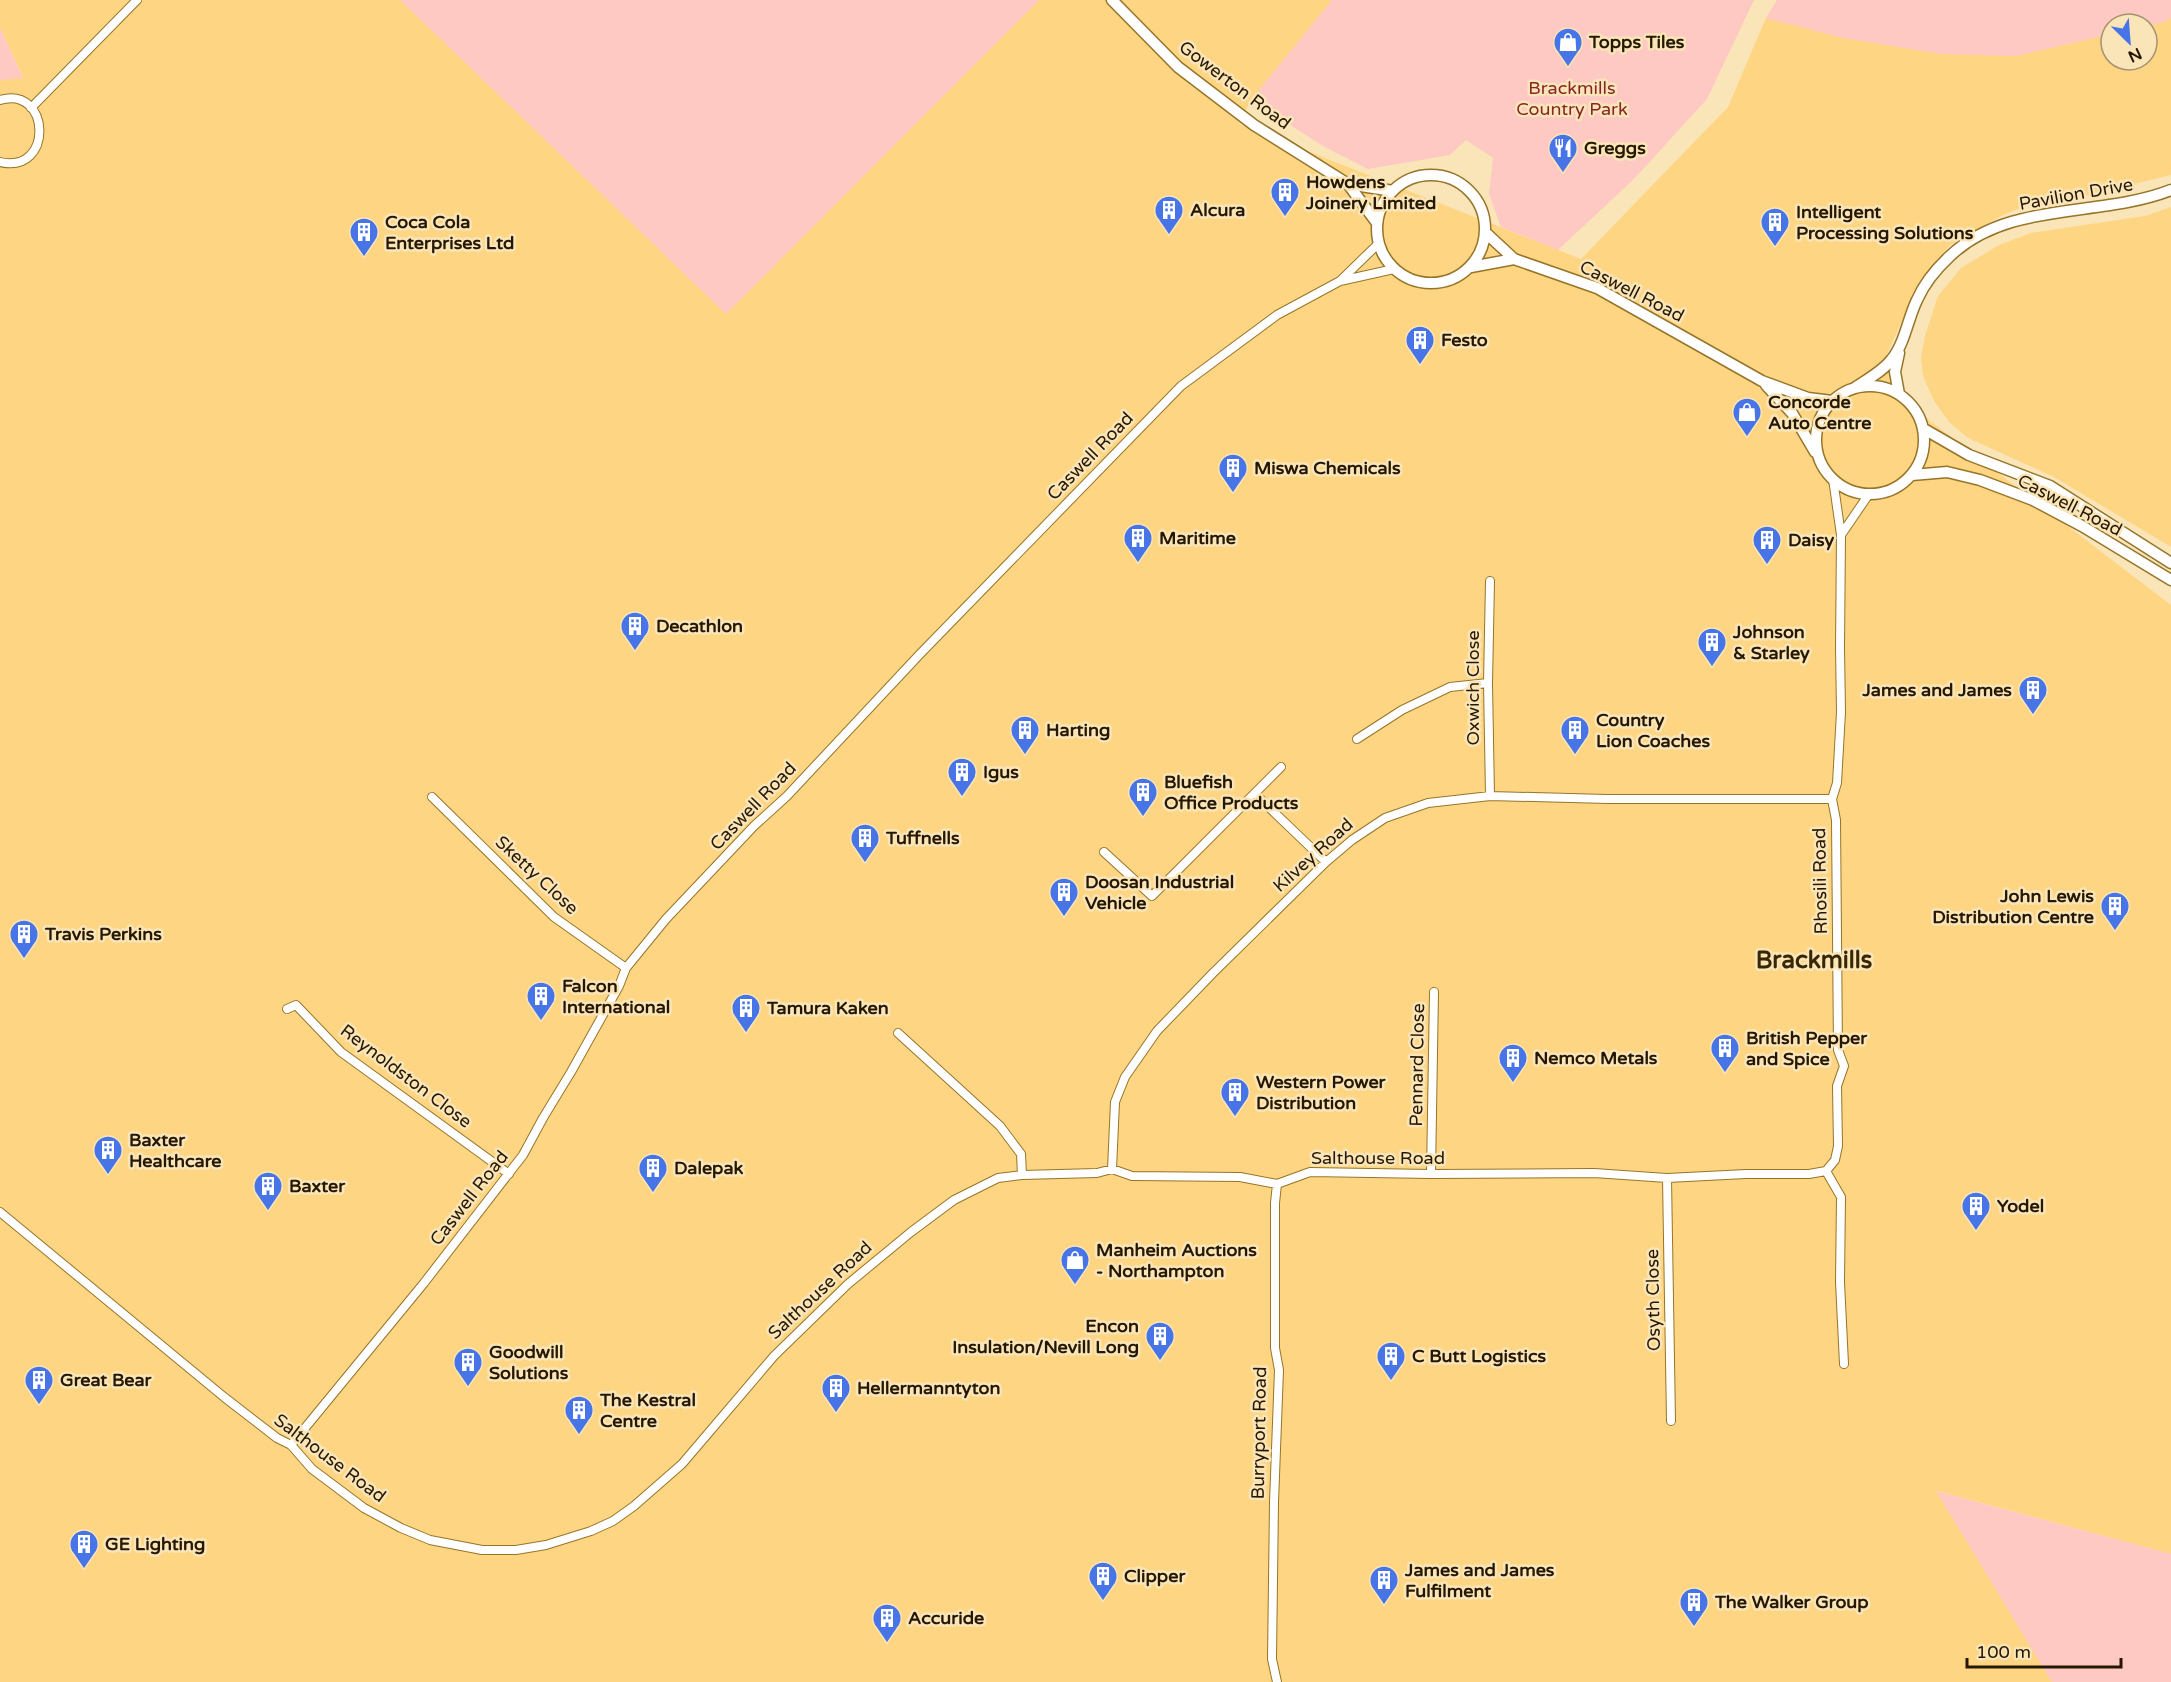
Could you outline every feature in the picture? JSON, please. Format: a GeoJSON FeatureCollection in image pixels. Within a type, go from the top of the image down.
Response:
{"type":"FeatureCollection","features":[{"type":"Feature","properties":{"kind":"street"},"geometry":{"type":"LineString","coordinates":[[31,108],[137,0]]}},
{"type":"Feature","properties":{"kind":"street","name":"Gowerton Road"},"geometry":{"type":"LineString","coordinates":[[1112,0],[1178,67],[1254,125],[1348,184],[1377,223]]}},
{"type":"Feature","properties":{"kind":"street"},"geometry":{"type":"LineString","coordinates":[[0,100],[17,100],[31,108],[40,123],[40,139],[37,147],[30,154],[18,162],[0,162]]}},
{"type":"Feature","properties":{"kind":"street"},"geometry":{"type":"LineString","coordinates":[[1426,175],[1445,176],[1467,188],[1478,201],[1485,216],[1486,233],[1482,251],[1471,267],[1458,277],[1442,283],[1424,284],[1408,279],[1394,269],[1384,257],[1379,243],[1377,223],[1382,206],[1393,191],[1408,180],[1426,175]]}},
{"type":"Feature","properties":{"kind":"street","name":"Gowerton Road"},"geometry":{"type":"LineString","coordinates":[[1348,184],[1393,191]]}},
{"type":"Feature","properties":{"kind":"street","name":"Pavilion Drive"},"geometry":{"type":"LineString","coordinates":[[1856,387],[1893,359],[1917,299],[1926,284],[1950,256],[1967,242],[2021,218],[2107,207],[2153,198],[2171,190]]}},
{"type":"Feature","properties":{"kind":"street","name":"Caswell Road"},"geometry":{"type":"LineString","coordinates":[[1486,233],[1514,259],[1597,288],[1762,381],[1808,398],[1832,401]]}},
{"type":"Feature","properties":{"kind":"street","name":"Caswell Road"},"geometry":{"type":"LineString","coordinates":[[291,1445],[424,1283],[523,1155],[572,1072],[619,986],[626,968],[666,920],[754,826],[787,796],[920,654],[1181,386],[1270,320],[1340,281],[1379,243]]}},
{"type":"Feature","properties":{"kind":"street","name":"Caswell Road"},"geometry":{"type":"LineString","coordinates":[[1471,267],[1514,259]]}},
{"type":"Feature","properties":{"kind":"street","name":"Caswell Road"},"geometry":{"type":"LineString","coordinates":[[1340,281],[1394,269]]}},
{"type":"Feature","properties":{"kind":"street","name":"Pavilion Drive"},"geometry":{"type":"LineString","coordinates":[[1899,394],[1895,372],[1901,341]]}},
{"type":"Feature","properties":{"kind":"street","name":"Caswell Road"},"geometry":{"type":"LineString","coordinates":[[1762,381],[1792,412],[1819,459]]}},
{"type":"Feature","properties":{"kind":"street"},"geometry":{"type":"LineString","coordinates":[[1878,386],[1899,394],[1915,409],[1924,429],[1924,445],[1920,461],[1912,475],[1900,485],[1885,492],[1869,494],[1843,487],[1833,479],[1819,459],[1816,444],[1817,428],[1823,413],[1843,392],[1856,387],[1878,386]]}},
{"type":"Feature","properties":{"kind":"street","name":"Caswell Road"},"geometry":{"type":"LineString","coordinates":[[1924,429],[1968,455],[2050,486],[2171,563]]}},
{"type":"Feature","properties":{"kind":"street","name":"Caswell Road"},"geometry":{"type":"LineString","coordinates":[[1912,475],[1947,472],[1980,480],[2033,500],[2082,526],[2171,580]]}},
{"type":"Feature","properties":{"kind":"street","name":"Rhosili Road"},"geometry":{"type":"LineString","coordinates":[[1826,1171],[1835,1160],[1838,1146],[1837,1086],[1844,1066],[1838,1050],[1836,820],[1832,799],[1837,783],[1841,712],[1841,535],[1833,479]]}},
{"type":"Feature","properties":{"kind":"street"},"geometry":{"type":"LineString","coordinates":[[1841,535],[1869,494]]}},
{"type":"Feature","properties":{"kind":"street","name":"Oxwich Close"},"geometry":{"type":"LineString","coordinates":[[1490,581],[1488,683],[1490,796]]}},
{"type":"Feature","properties":{"kind":"street"},"geometry":{"type":"LineString","coordinates":[[1357,739],[1402,710],[1450,687],[1488,683]]}},
{"type":"Feature","properties":{"kind":"street"},"geometry":{"type":"LineString","coordinates":[[1104,852],[1152,896],[1281,767]]}},
{"type":"Feature","properties":{"kind":"street"},"geometry":{"type":"LineString","coordinates":[[1255,794],[1326,861]]}},
{"type":"Feature","properties":{"kind":"street","name":"Kilvey Road"},"geometry":{"type":"LineString","coordinates":[[1112,1169],[1115,1102],[1125,1077],[1157,1031],[1326,861],[1368,828],[1385,818],[1428,803],[1490,796],[1607,799],[1832,799]]}},
{"type":"Feature","properties":{"kind":"street","name":"Sketty Close"},"geometry":{"type":"LineString","coordinates":[[432,797],[554,917],[626,968]]}},
{"type":"Feature","properties":{"kind":"street","name":"Pennard Close"},"geometry":{"type":"LineString","coordinates":[[1431,1174],[1434,992]]}},
{"type":"Feature","properties":{"kind":"street","name":"Reynoldston Close"},"geometry":{"type":"LineString","coordinates":[[287,1009],[297,1005],[341,1052],[509,1174]]}},
{"type":"Feature","properties":{"kind":"street"},"geometry":{"type":"LineString","coordinates":[[898,1033],[1000,1126],[1021,1154],[1022,1175]]}},
{"type":"Feature","properties":{"kind":"street","name":"Salthouse Road"},"geometry":{"type":"LineString","coordinates":[[0,1212],[224,1397],[277,1438],[291,1445],[312,1469],[364,1508],[400,1528],[430,1540],[483,1550],[516,1550],[546,1545],[591,1532],[613,1521],[634,1506],[682,1464],[774,1356],[848,1284],[954,1200],[998,1178],[1097,1173],[1112,1169],[1132,1176],[1240,1177],[1277,1184],[1310,1172],[1594,1173],[1667,1178],[1809,1174],[1826,1171]]}},
{"type":"Feature","properties":{"kind":"street"},"geometry":{"type":"LineString","coordinates":[[1826,1171],[1841,1197],[1840,1282],[1844,1364]]}},
{"type":"Feature","properties":{"kind":"street","name":"Osyth Close"},"geometry":{"type":"LineString","coordinates":[[1667,1178],[1671,1421]]}},
{"type":"Feature","properties":{"kind":"street","name":"Burryport Road"},"geometry":{"type":"LineString","coordinates":[[1276,1682],[1272,1659],[1274,1502],[1279,1370],[1275,1348],[1277,1184]]}},
{"type":"Feature","properties":{"kind":"shaded area"},"geometry":{"type":"Polygon","coordinates":[[[0,0],[1332,0],[1251,100],[1239,124],[1581,259],[1728,107],[1766,18],[1844,38],[2016,56],[2099,37],[2099,72],[2159,72],[2159,23],[2171,18],[2171,175],[2080,197],[2025,206],[2001,216],[1950,245],[1920,281],[1883,363],[1904,401],[2171,605],[2171,1554],[1937,1491],[2052,1682],[0,1682],[0,80],[23,77],[0,28],[0,0]]]}},
{"type":"Feature","properties":{"kind":"shaded area"},"geometry":{"type":"Polygon","coordinates":[[[2171,207],[2171,547],[2054,477],[1968,438],[1949,422],[1934,401],[1923,376],[1921,357],[1938,296],[1961,268],[1999,245],[2031,233],[2145,216],[2171,207]]]}},
{"type":"Feature","properties":{"kind":"green space"},"geometry":{"type":"Polygon","coordinates":[[[400,0],[1039,0],[726,314],[400,0]]]}},
{"type":"Feature","properties":{"kind":"green space","name":"Brackmills Country Park"},"geometry":{"type":"Polygon","coordinates":[[[1332,0],[1754,0],[1707,99],[1634,179],[1558,250],[1501,227],[1489,194],[1493,158],[1466,140],[1450,155],[1368,169],[1323,146],[1251,100],[1332,0]]]}},
{"type":"Feature","properties":{"kind":"green space"},"geometry":{"type":"Polygon","coordinates":[[[1777,0],[2171,0],[2171,18],[2161,23],[2159,23],[2159,12],[2099,12],[2099,37],[2016,56],[1941,54],[1843,38],[1766,18],[1777,0]]]}},
{"type":"Feature","properties":{"kind":"green space"},"geometry":{"type":"Polygon","coordinates":[[[0,28],[23,78],[0,80],[0,28]]]}},
{"type":"Feature","properties":{"kind":"green space"},"geometry":{"type":"Polygon","coordinates":[[[1936,1491],[2171,1554],[2171,1682],[2052,1682],[1936,1491]]]}},
{"type":"Feature","properties":{"kind":"place","name":"Topps Tiles"},"geometry":{"type":"Point","coordinates":[1568,68]}},
{"type":"Feature","properties":{"kind":"place","name":"Greggs"},"geometry":{"type":"Point","coordinates":[1563,174]}},
{"type":"Feature","properties":{"kind":"place","name":"Howdens Joinery Limited"},"geometry":{"type":"Point","coordinates":[1285,218]}},
{"type":"Feature","properties":{"kind":"place","name":"Alcura"},"geometry":{"type":"Point","coordinates":[1169,236]}},
{"type":"Feature","properties":{"kind":"place","name":"Intelligent Processing Solutions"},"geometry":{"type":"Point","coordinates":[1775,248]}},
{"type":"Feature","properties":{"kind":"place","name":"Coca Cola Enterprises Ltd"},"geometry":{"type":"Point","coordinates":[364,258]}},
{"type":"Feature","properties":{"kind":"place","name":"Festo"},"geometry":{"type":"Point","coordinates":[1420,366]}},
{"type":"Feature","properties":{"kind":"place","name":"Concorde Auto Centre"},"geometry":{"type":"Point","coordinates":[1747,438]}},
{"type":"Feature","properties":{"kind":"place","name":"Miswa Chemicals"},"geometry":{"type":"Point","coordinates":[1233,494]}},
{"type":"Feature","properties":{"kind":"place","name":"Maritime"},"geometry":{"type":"Point","coordinates":[1138,564]}},
{"type":"Feature","properties":{"kind":"place","name":"Daisy"},"geometry":{"type":"Point","coordinates":[1767,566]}},
{"type":"Feature","properties":{"kind":"place","name":"Decathlon"},"geometry":{"type":"Point","coordinates":[635,652]}},
{"type":"Feature","properties":{"kind":"place","name":"Johnson & Starley"},"geometry":{"type":"Point","coordinates":[1712,668]}},
{"type":"Feature","properties":{"kind":"place","name":"James and James"},"geometry":{"type":"Point","coordinates":[2033,716]}},
{"type":"Feature","properties":{"kind":"place","name":"Harting"},"geometry":{"type":"Point","coordinates":[1025,756]}},
{"type":"Feature","properties":{"kind":"place","name":"Country Lion Coaches"},"geometry":{"type":"Point","coordinates":[1575,756]}},
{"type":"Feature","properties":{"kind":"place","name":"Igus"},"geometry":{"type":"Point","coordinates":[962,798]}},
{"type":"Feature","properties":{"kind":"place","name":"Bluefish Office Products"},"geometry":{"type":"Point","coordinates":[1143,818]}},
{"type":"Feature","properties":{"kind":"place","name":"Tuffnells"},"geometry":{"type":"Point","coordinates":[865,864]}},
{"type":"Feature","properties":{"kind":"place","name":"Doosan Industrial Vehicle"},"geometry":{"type":"Point","coordinates":[1064,918]}},
{"type":"Feature","properties":{"kind":"place","name":"John Lewis Distribution Centre"},"geometry":{"type":"Point","coordinates":[2115,932]}},
{"type":"Feature","properties":{"kind":"place","name":"Travis Perkins"},"geometry":{"type":"Point","coordinates":[24,960]}},
{"type":"Feature","properties":{"kind":"place","name":"Falcon International"},"geometry":{"type":"Point","coordinates":[541,1022]}},
{"type":"Feature","properties":{"kind":"place","name":"Tamura Kaken"},"geometry":{"type":"Point","coordinates":[746,1034]}},
{"type":"Feature","properties":{"kind":"place","name":"British Pepper and Spice"},"geometry":{"type":"Point","coordinates":[1725,1074]}},
{"type":"Feature","properties":{"kind":"place","name":"Nemco Metals"},"geometry":{"type":"Point","coordinates":[1513,1084]}},
{"type":"Feature","properties":{"kind":"place","name":"Western Power Distribution"},"geometry":{"type":"Point","coordinates":[1235,1118]}},
{"type":"Feature","properties":{"kind":"place","name":"Baxter Healthcare"},"geometry":{"type":"Point","coordinates":[108,1176]}},
{"type":"Feature","properties":{"kind":"place","name":"Dalepak"},"geometry":{"type":"Point","coordinates":[653,1194]}},
{"type":"Feature","properties":{"kind":"place","name":"Baxter"},"geometry":{"type":"Point","coordinates":[268,1212]}},
{"type":"Feature","properties":{"kind":"place","name":"Yodel"},"geometry":{"type":"Point","coordinates":[1976,1232]}},
{"type":"Feature","properties":{"kind":"place","name":"Manheim Auctions - Northampton"},"geometry":{"type":"Point","coordinates":[1075,1286]}},
{"type":"Feature","properties":{"kind":"place","name":"Encon Insulation/Nevill Long"},"geometry":{"type":"Point","coordinates":[1160,1362]}},
{"type":"Feature","properties":{"kind":"place","name":"C Butt Logistics"},"geometry":{"type":"Point","coordinates":[1391,1382]}},
{"type":"Feature","properties":{"kind":"place","name":"Goodwill Solutions"},"geometry":{"type":"Point","coordinates":[468,1388]}},
{"type":"Feature","properties":{"kind":"place","name":"Great Bear"},"geometry":{"type":"Point","coordinates":[39,1406]}},
{"type":"Feature","properties":{"kind":"place","name":"Hellermanntyton"},"geometry":{"type":"Point","coordinates":[836,1414]}},
{"type":"Feature","properties":{"kind":"place","name":"The Kestral Centre"},"geometry":{"type":"Point","coordinates":[579,1436]}},
{"type":"Feature","properties":{"kind":"place","name":"GE Lighting"},"geometry":{"type":"Point","coordinates":[84,1570]}},
{"type":"Feature","properties":{"kind":"place","name":"Clipper"},"geometry":{"type":"Point","coordinates":[1103,1602]}},
{"type":"Feature","properties":{"kind":"place","name":"James and James Fulfilment"},"geometry":{"type":"Point","coordinates":[1384,1606]}},
{"type":"Feature","properties":{"kind":"place","name":"The Walker Group"},"geometry":{"type":"Point","coordinates":[1694,1628]}},
{"type":"Feature","properties":{"kind":"place","name":"Accuride"},"geometry":{"type":"Point","coordinates":[887,1644]}},
{"type":"Feature","properties":{"kind":"district","name":"Brackmills"},"geometry":{"type":"Point","coordinates":[1814,960]}}]}
